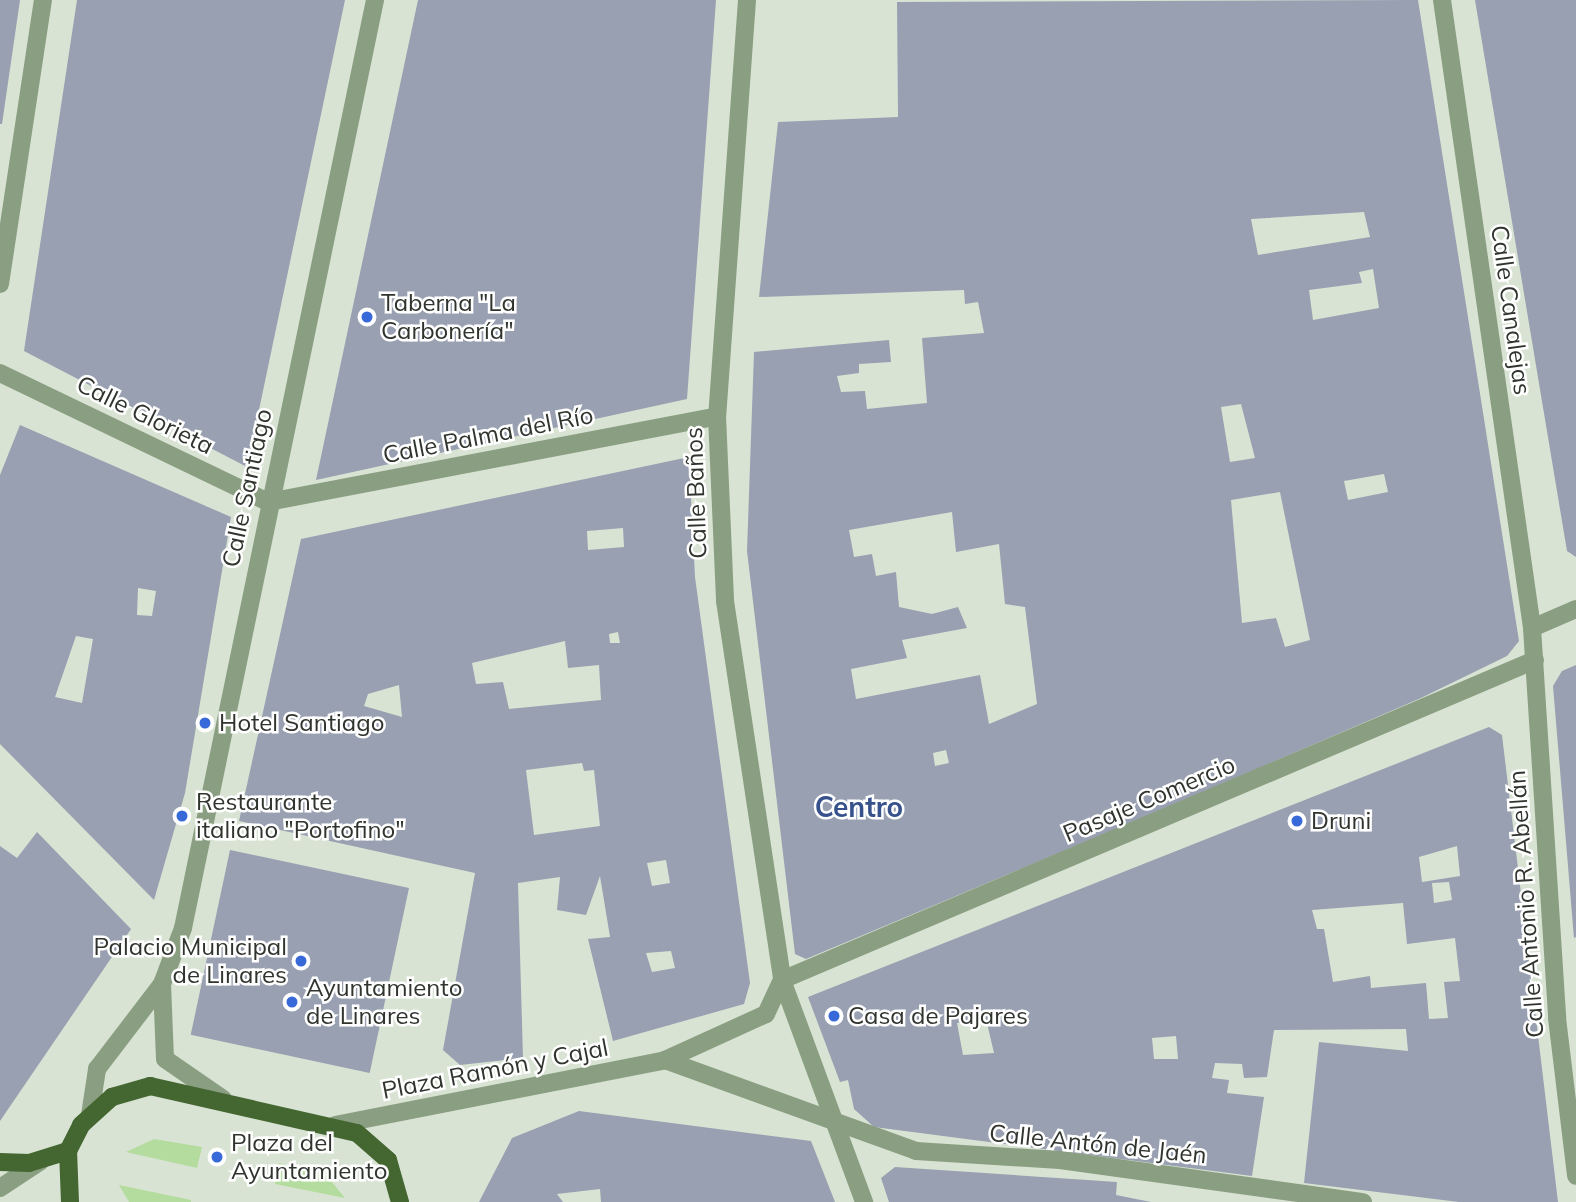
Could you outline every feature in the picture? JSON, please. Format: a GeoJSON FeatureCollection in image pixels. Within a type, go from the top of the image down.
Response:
{"type":"FeatureCollection","features":[{"type":"Feature","properties":{"kind":"main road"},"geometry":{"type":"LineString","coordinates":[[70,1202],[68,1151],[90,1115],[112,1097],[150,1086],[223,1099],[335,1125],[382,1151],[400,1202]]}},
{"type":"Feature","properties":{"kind":"main road"},"geometry":{"type":"LineString","coordinates":[[0,1163],[41,1161],[68,1151]]}},
{"type":"Feature","properties":{"kind":"street"},"geometry":{"type":"LineString","coordinates":[[0,284],[43,0]]}},
{"type":"Feature","properties":{"kind":"street","name":"Calle Santiago"},"geometry":{"type":"LineString","coordinates":[[90,1115],[97,1069],[162,984],[183,928],[268,502],[375,0]]}},
{"type":"Feature","properties":{"kind":"street","name":"Calle Baños"},"geometry":{"type":"LineString","coordinates":[[747,0],[717,416],[725,601],[782,980]]}},
{"type":"Feature","properties":{"kind":"street","name":"Calle Canalejas"},"geometry":{"type":"LineString","coordinates":[[1442,0],[1532,628]]}},
{"type":"Feature","properties":{"kind":"street","name":"Calle Glorieta"},"geometry":{"type":"LineString","coordinates":[[0,373],[268,502]]}},
{"type":"Feature","properties":{"kind":"street","name":"Calle Palma del Río"},"geometry":{"type":"LineString","coordinates":[[268,502],[717,416]]}},
{"type":"Feature","properties":{"kind":"street"},"geometry":{"type":"LineString","coordinates":[[1532,628],[1576,608]]}},
{"type":"Feature","properties":{"kind":"street","name":"Calle Antonio R. Abellán"},"geometry":{"type":"LineString","coordinates":[[1532,628],[1557,1018],[1576,1177]]}},
{"type":"Feature","properties":{"kind":"street","name":"Pasaje Comercio"},"geometry":{"type":"LineString","coordinates":[[782,980],[1535,660]]}},
{"type":"Feature","properties":{"kind":"street"},"geometry":{"type":"LineString","coordinates":[[782,980],[864,1202]]}},
{"type":"Feature","properties":{"kind":"street","name":"Plaza Ramón y Cajal"},"geometry":{"type":"LineString","coordinates":[[335,1125],[665,1060],[766,1014],[782,980]]}},
{"type":"Feature","properties":{"kind":"street","name":"Calle Santiago"},"geometry":{"type":"LineString","coordinates":[[162,984],[165,1059],[223,1099]]}},
{"type":"Feature","properties":{"kind":"street"},"geometry":{"type":"LineString","coordinates":[[665,1060],[832,1121]]}},
{"type":"Feature","properties":{"kind":"street","name":"Calle Antón de Jaén"},"geometry":{"type":"LineString","coordinates":[[832,1121],[916,1152],[1060,1160],[1363,1202]]}},
{"type":"Feature","properties":{"kind":"street"},"geometry":{"type":"LineString","coordinates":[[0,1188],[41,1161]]}},
{"type":"Feature","properties":{"kind":"green space"},"geometry":{"type":"Polygon","coordinates":[[[154,1139],[202,1147],[197,1168],[126,1152],[154,1139]]]}},
{"type":"Feature","properties":{"kind":"green space"},"geometry":{"type":"Polygon","coordinates":[[[279,1163],[327,1176],[345,1198],[275,1184],[279,1163]]]}},
{"type":"Feature","properties":{"kind":"green space"},"geometry":{"type":"Polygon","coordinates":[[[119,1185],[191,1200],[191,1202],[129,1202],[119,1185]]]}},
{"type":"Feature","properties":{"kind":"building"},"geometry":{"type":"Polygon","coordinates":[[[0,0],[20,0],[2,124],[0,124],[0,0]]]}},
{"type":"Feature","properties":{"kind":"building"},"geometry":{"type":"Polygon","coordinates":[[[77,0],[345,0],[247,467],[24,351],[77,0]]]}},
{"type":"Feature","properties":{"kind":"building"},"geometry":{"type":"Polygon","coordinates":[[[418,0],[716,0],[687,399],[316,480],[418,0]]]}},
{"type":"Feature","properties":{"kind":"building"},"geometry":{"type":"Polygon","coordinates":[[[1418,0],[1519,641],[1507,656],[1421,698],[806,959],[795,954],[747,551],[754,352],[889,340],[891,362],[859,364],[859,373],[837,376],[841,392],[865,391],[867,409],[927,403],[922,338],[984,333],[978,302],[965,304],[964,290],[759,297],[778,122],[898,117],[897,2],[1418,0]],[[1364,212],[1251,219],[1258,255],[1370,237],[1364,212]],[[1373,269],[1359,272],[1362,283],[1309,290],[1313,320],[1379,308],[1373,269]],[[1241,404],[1221,407],[1230,462],[1255,458],[1241,404]],[[1384,474],[1344,481],[1348,500],[1388,492],[1384,474]],[[1280,492],[1231,500],[1242,623],[1276,618],[1285,647],[1310,640],[1280,492]],[[952,512],[849,530],[854,557],[872,554],[876,576],[896,572],[899,607],[932,614],[958,607],[967,628],[902,640],[907,658],[851,669],[856,699],[980,675],[989,724],[1037,704],[1025,607],[1005,604],[999,544],[956,552],[952,512]],[[946,750],[933,753],[935,766],[949,763],[946,750]]]}},
{"type":"Feature","properties":{"kind":"building"},"geometry":{"type":"Polygon","coordinates":[[[1475,0],[1576,0],[1576,557],[1567,551],[1475,0]]]}},
{"type":"Feature","properties":{"kind":"building"},"geometry":{"type":"Polygon","coordinates":[[[20,425],[231,517],[185,793],[154,900],[0,744],[0,475],[20,425]],[[138,588],[137,615],[152,616],[156,591],[138,588]],[[76,636],[55,697],[82,703],[93,639],[76,636]]]}},
{"type":"Feature","properties":{"kind":"building"},"geometry":{"type":"Polygon","coordinates":[[[689,457],[695,577],[750,983],[744,1004],[613,1041],[588,939],[610,937],[600,876],[586,915],[557,910],[560,877],[518,883],[523,1058],[460,1065],[443,1050],[475,873],[239,821],[301,539],[689,457]],[[623,528],[587,531],[588,550],[624,547],[623,528]],[[618,632],[609,634],[610,643],[620,643],[618,632]],[[565,641],[472,663],[476,684],[503,682],[509,709],[601,700],[599,665],[568,668],[565,641]],[[399,685],[368,694],[364,706],[402,717],[399,685]],[[582,763],[526,770],[534,835],[600,826],[594,770],[584,771],[582,763]],[[666,860],[647,863],[652,886],[670,883],[666,860]],[[671,951],[646,953],[652,972],[675,968],[671,951]]]}},
{"type":"Feature","properties":{"kind":"building"},"geometry":{"type":"Polygon","coordinates":[[[1576,665],[1574,938],[1553,686],[1562,671],[1576,665]]]}},
{"type":"Feature","properties":{"kind":"building"},"geometry":{"type":"Polygon","coordinates":[[[1489,727],[1502,735],[1558,1202],[1459,1202],[1304,1183],[1319,1042],[1408,1051],[1406,1029],[1274,1030],[1267,1077],[1244,1078],[1242,1064],[1215,1063],[1212,1078],[1229,1080],[1227,1093],[1264,1097],[1252,1176],[874,1127],[854,1109],[848,1080],[840,1082],[808,997],[1489,727]],[[1457,846],[1419,857],[1422,882],[1460,876],[1457,846]],[[1449,882],[1432,883],[1434,903],[1452,900],[1449,882]],[[1403,903],[1312,910],[1317,929],[1324,929],[1333,982],[1370,976],[1371,988],[1426,983],[1429,1019],[1448,1018],[1444,982],[1460,981],[1455,938],[1407,944],[1403,903]],[[986,1019],[957,1023],[963,1055],[994,1053],[986,1019]],[[1176,1036],[1152,1038],[1154,1059],[1178,1059],[1176,1036]]]}},
{"type":"Feature","properties":{"kind":"building"},"geometry":{"type":"Polygon","coordinates":[[[37,832],[131,929],[0,1121],[0,846],[17,858],[37,832]]]}},
{"type":"Feature","properties":{"kind":"building","name":"Palacio Municipal de Linares"},"geometry":{"type":"Polygon","coordinates":[[[230,850],[409,888],[370,1073],[191,1035],[230,850]]]}},
{"type":"Feature","properties":{"kind":"building"},"geometry":{"type":"Polygon","coordinates":[[[579,1111],[811,1141],[835,1202],[601,1202],[600,1189],[557,1194],[563,1202],[479,1202],[512,1138],[579,1111]]]}},
{"type":"Feature","properties":{"kind":"building"},"geometry":{"type":"Polygon","coordinates":[[[895,1167],[1117,1182],[1116,1195],[1151,1202],[889,1202],[881,1178],[895,1167]]]}},
{"type":"Feature","properties":{"kind":"place","name":"Taberna \"La Carbonería\""},"geometry":{"type":"Point","coordinates":[367,317]}},
{"type":"Feature","properties":{"kind":"place","name":"Hotel Santiago"},"geometry":{"type":"Point","coordinates":[205,723]}},
{"type":"Feature","properties":{"kind":"place","name":"Restaurante italiano \"Portofino\""},"geometry":{"type":"Point","coordinates":[182,816]}},
{"type":"Feature","properties":{"kind":"place","name":"Druni"},"geometry":{"type":"Point","coordinates":[1297,821]}},
{"type":"Feature","properties":{"kind":"place","name":"Palacio Municipal de Linares"},"geometry":{"type":"Point","coordinates":[301,961]}},
{"type":"Feature","properties":{"kind":"place","name":"Ayuntamiento de Linares"},"geometry":{"type":"Point","coordinates":[292,1002]}},
{"type":"Feature","properties":{"kind":"place","name":"Casa de Pajares"},"geometry":{"type":"Point","coordinates":[834,1016]}},
{"type":"Feature","properties":{"kind":"place","name":"Plaza del Ayuntamiento"},"geometry":{"type":"Point","coordinates":[217,1157]}},
{"type":"Feature","properties":{"kind":"district","name":"Centro"},"geometry":{"type":"Point","coordinates":[859,807]}}]}
